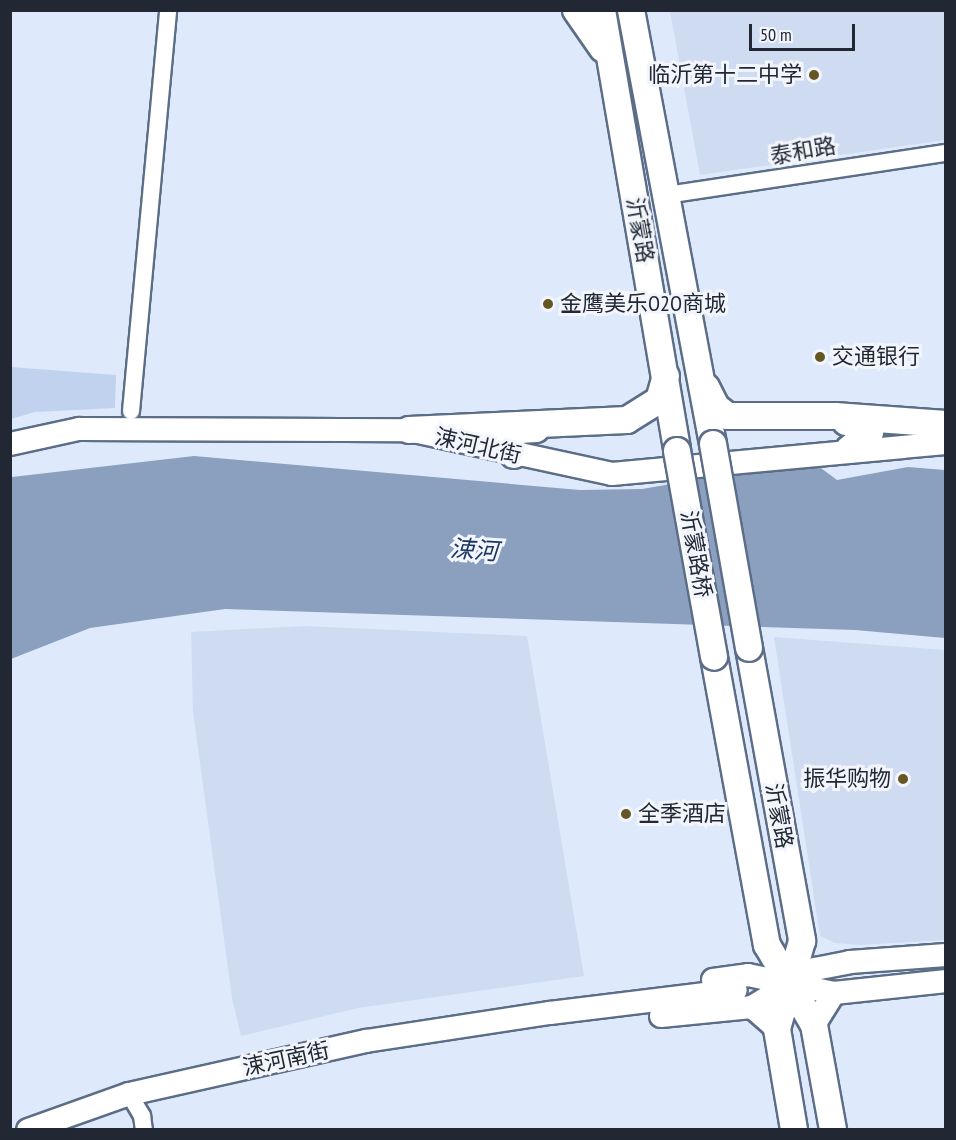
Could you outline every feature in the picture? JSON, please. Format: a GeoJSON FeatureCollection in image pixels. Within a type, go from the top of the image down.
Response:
{"type":"FeatureCollection","features":[{"type":"Feature","properties":{"kind":"main road"},"geometry":{"type":"LineString","coordinates":[[576,10],[608,56]]}},
{"type":"Feature","properties":{"kind":"main road","name":"沂蒙路"},"geometry":{"type":"LineString","coordinates":[[602,10],[608,56],[666,375],[677,450]]}},
{"type":"Feature","properties":{"kind":"main road","name":"沂蒙路"},"geometry":{"type":"LineString","coordinates":[[631,10],[713,444]]}},
{"type":"Feature","properties":{"kind":"main road"},"geometry":{"type":"LineString","coordinates":[[409,430],[627,420],[659,400],[666,375]]}},
{"type":"Feature","properties":{"kind":"main road"},"geometry":{"type":"LineString","coordinates":[[701,378],[716,407],[728,416],[835,416],[945,424]]}},
{"type":"Feature","properties":{"kind":"main road"},"geometry":{"type":"LineString","coordinates":[[514,455],[508,443],[519,430],[654,423],[677,450]]}},
{"type":"Feature","properties":{"kind":"main road"},"geometry":{"type":"LineString","coordinates":[[713,444],[730,426],[741,423],[866,423],[870,432],[849,449]]}},
{"type":"Feature","properties":{"kind":"main road","name":"涑河北街"},"geometry":{"type":"LineString","coordinates":[[10,444],[79,429],[409,430],[514,455],[612,474],[849,449],[945,443]]}},
{"type":"Feature","properties":{"kind":"main road","name":"沂蒙路桥"},"geometry":{"type":"LineString","coordinates":[[713,444],[749,648]]}},
{"type":"Feature","properties":{"kind":"main road","name":"沂蒙路桥"},"geometry":{"type":"LineString","coordinates":[[677,450],[714,657]]}},
{"type":"Feature","properties":{"kind":"main road","name":"沂蒙路"},"geometry":{"type":"LineString","coordinates":[[749,648],[802,941],[777,1029],[794,1130]]}},
{"type":"Feature","properties":{"kind":"main road","name":"沂蒙路"},"geometry":{"type":"LineString","coordinates":[[714,657],[767,945],[814,1025],[833,1130]]}},
{"type":"Feature","properties":{"kind":"main road"},"geometry":{"type":"LineString","coordinates":[[802,941],[836,978],[945,981]]}},
{"type":"Feature","properties":{"kind":"main road"},"geometry":{"type":"LineString","coordinates":[[836,978],[945,955]]}},
{"type":"Feature","properties":{"kind":"main road"},"geometry":{"type":"LineString","coordinates":[[496,1021],[536,1000],[748,975],[790,982],[945,968]]}},
{"type":"Feature","properties":{"kind":"main road"},"geometry":{"type":"LineString","coordinates":[[814,1025],[836,978]]}},
{"type":"Feature","properties":{"kind":"main road"},"geometry":{"type":"LineString","coordinates":[[496,1021],[542,1028],[752,1007],[790,982]]}},
{"type":"Feature","properties":{"kind":"main road","name":"涑河南街"},"geometry":{"type":"LineString","coordinates":[[28,1130],[129,1094],[366,1041],[550,1013],[736,990]]}},
{"type":"Feature","properties":{"kind":"main road"},"geometry":{"type":"LineString","coordinates":[[752,1007],[777,1029]]}},
{"type":"Feature","properties":{"kind":"street"},"geometry":{"type":"LineString","coordinates":[[131,411],[168,10]]}},
{"type":"Feature","properties":{"kind":"street","name":"泰和路"},"geometry":{"type":"LineString","coordinates":[[667,195],[945,153]]}},
{"type":"Feature","properties":{"kind":"street"},"geometry":{"type":"LineString","coordinates":[[129,1094],[142,1116],[144,1130]]}},
{"type":"Feature","properties":{"kind":"shaded area","name":"临沂第十二中学"},"geometry":{"type":"Polygon","coordinates":[[[670,11],[945,11],[945,140],[700,175],[670,11]]]}},
{"type":"Feature","properties":{"kind":"shaded area"},"geometry":{"type":"Polygon","coordinates":[[[11,367],[116,375],[115,408],[35,412],[11,419],[11,367]]]}},
{"type":"Feature","properties":{"kind":"shaded area"},"geometry":{"type":"Polygon","coordinates":[[[305,626],[527,636],[584,976],[358,1008],[241,1036],[232,998],[193,712],[191,632],[305,626]]]}},
{"type":"Feature","properties":{"kind":"shaded area"},"geometry":{"type":"Polygon","coordinates":[[[774,637],[945,650],[945,940],[860,945],[835,943],[820,936],[774,637]]]}},
{"type":"Feature","properties":{"kind":"water","name":"涑河"},"geometry":{"type":"Polygon","coordinates":[[[194,456],[580,490],[642,489],[810,460],[837,480],[908,467],[945,470],[945,638],[855,630],[225,609],[90,628],[11,659],[12,477],[194,456]]]}},
{"type":"Feature","properties":{"kind":"place","name":"临沂第十二中学"},"geometry":{"type":"Point","coordinates":[814,75]}},
{"type":"Feature","properties":{"kind":"place","name":"金鹰美乐O2O商城"},"geometry":{"type":"Point","coordinates":[548,304]}},
{"type":"Feature","properties":{"kind":"place","name":"交通银行"},"geometry":{"type":"Point","coordinates":[820,357]}},
{"type":"Feature","properties":{"kind":"place","name":"振华购物"},"geometry":{"type":"Point","coordinates":[903,779]}},
{"type":"Feature","properties":{"kind":"place","name":"全季酒店"},"geometry":{"type":"Point","coordinates":[626,814]}}]}
